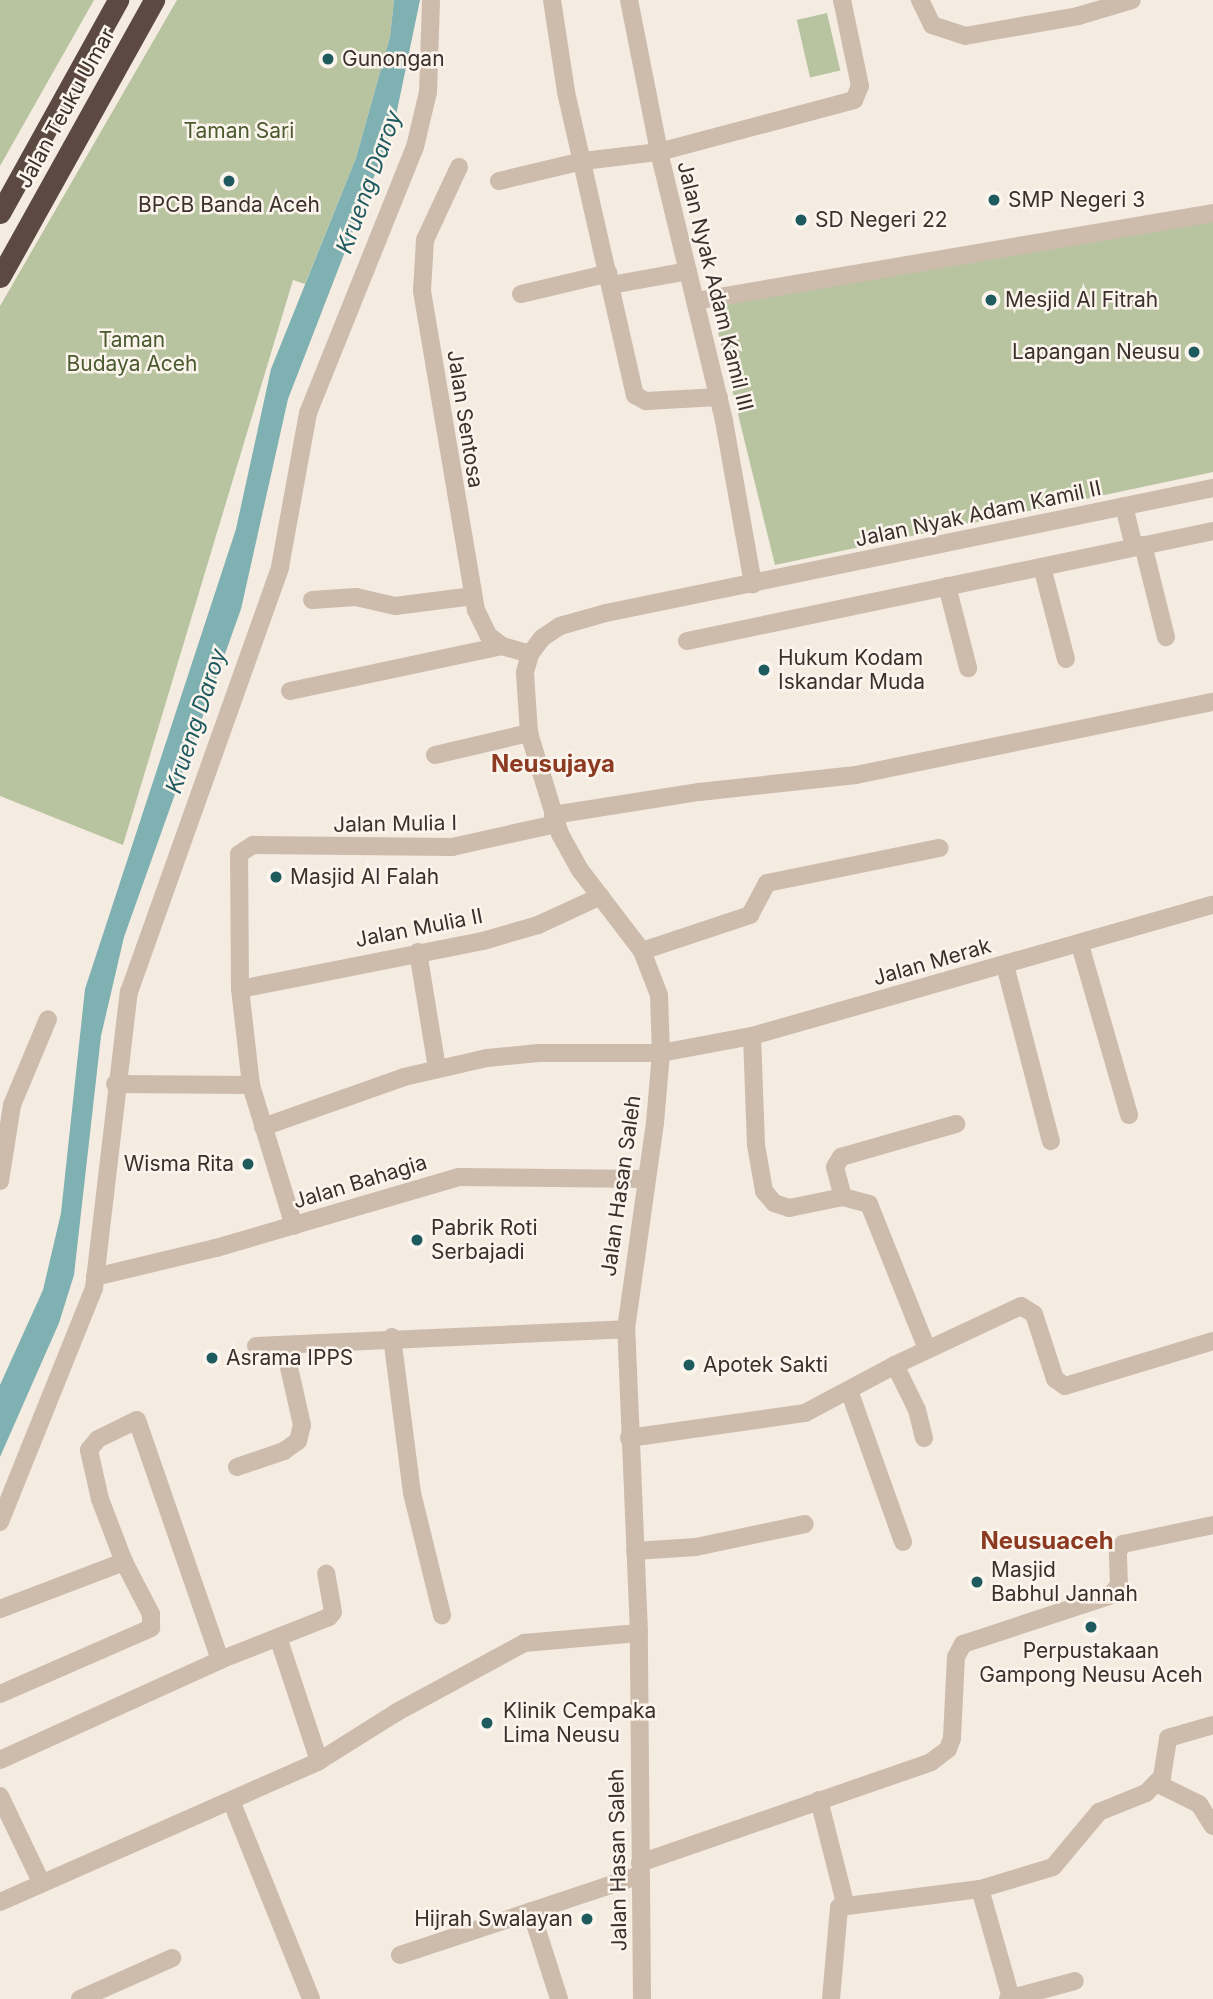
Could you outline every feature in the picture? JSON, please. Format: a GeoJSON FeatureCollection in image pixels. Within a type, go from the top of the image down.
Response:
{"type":"FeatureCollection","features":[{"type":"Feature","properties":{"kind":"highway","name":"Jalan Teuku Umar"},"geometry":{"type":"LineString","coordinates":[[2,207],[118,0]]}},
{"type":"Feature","properties":{"kind":"highway","name":"Jalan Teuku Umar"},"geometry":{"type":"LineString","coordinates":[[0,277],[154,0]]}},
{"type":"Feature","properties":{"kind":"street"},"geometry":{"type":"LineString","coordinates":[[0,1522],[87,1310],[96,1277],[115,1083],[139,960],[280,567],[308,413],[415,148],[428,92],[431,0]]}},
{"type":"Feature","properties":{"kind":"street"},"geometry":{"type":"LineString","coordinates":[[552,0],[631,386],[639,400],[719,397]]}},
{"type":"Feature","properties":{"kind":"street","name":"Jalan Nyak Adam Kamil III"},"geometry":{"type":"LineString","coordinates":[[629,0],[659,152],[719,397],[753,584]]}},
{"type":"Feature","properties":{"kind":"street"},"geometry":{"type":"LineString","coordinates":[[499,181],[583,161],[659,152],[854,100],[860,86],[842,0]]}},
{"type":"Feature","properties":{"kind":"street"},"geometry":{"type":"LineString","coordinates":[[920,0],[932,25],[965,36],[1078,16],[1132,0]]}},
{"type":"Feature","properties":{"kind":"street","name":"Jalan Sentosa"},"geometry":{"type":"LineString","coordinates":[[459,167],[425,240],[422,291],[473,596],[481,623],[502,646]]}},
{"type":"Feature","properties":{"kind":"street"},"geometry":{"type":"LineString","coordinates":[[695,301],[1213,213]]}},
{"type":"Feature","properties":{"kind":"street"},"geometry":{"type":"LineString","coordinates":[[521,294],[610,279],[688,271]]}},
{"type":"Feature","properties":{"kind":"street","name":"Jalan Nyak Adam Kamil II"},"geometry":{"type":"LineString","coordinates":[[753,584],[1213,488]]}},
{"type":"Feature","properties":{"kind":"street"},"geometry":{"type":"LineString","coordinates":[[1124,506],[1166,637]]}},
{"type":"Feature","properties":{"kind":"street"},"geometry":{"type":"LineString","coordinates":[[687,642],[1213,531]]}},
{"type":"Feature","properties":{"kind":"street"},"geometry":{"type":"LineString","coordinates":[[1042,567],[1066,659]]}},
{"type":"Feature","properties":{"kind":"street"},"geometry":{"type":"LineString","coordinates":[[290,691],[502,646],[530,654],[542,638],[560,626],[753,584]]}},
{"type":"Feature","properties":{"kind":"street"},"geometry":{"type":"LineString","coordinates":[[947,586],[968,668]]}},
{"type":"Feature","properties":{"kind":"street"},"geometry":{"type":"LineString","coordinates":[[313,600],[356,597],[395,606],[473,596]]}},
{"type":"Feature","properties":{"kind":"street","name":"Jalan Hasan Saleh"},"geometry":{"type":"LineString","coordinates":[[530,654],[524,672],[529,733],[554,820],[580,870],[642,951],[659,995],[661,1053],[626,1329],[639,1633],[642,1999]]}},
{"type":"Feature","properties":{"kind":"street","name":"Jalan Mulia I"},"geometry":{"type":"LineString","coordinates":[[240,989],[237,858],[253,845],[358,849],[472,845],[554,820],[699,792],[856,775],[1213,702]]}},
{"type":"Feature","properties":{"kind":"street"},"geometry":{"type":"LineString","coordinates":[[435,755],[529,733]]}},
{"type":"Feature","properties":{"kind":"street"},"geometry":{"type":"LineString","coordinates":[[642,951],[750,915],[767,883],[939,848]]}},
{"type":"Feature","properties":{"kind":"street","name":"Jalan Mulia II"},"geometry":{"type":"LineString","coordinates":[[240,989],[538,925],[601,896]]}},
{"type":"Feature","properties":{"kind":"street","name":"Jalan Merak"},"geometry":{"type":"LineString","coordinates":[[263,1127],[437,1068],[539,1053],[661,1053],[752,1036],[1080,945],[1213,905]]}},
{"type":"Feature","properties":{"kind":"street"},"geometry":{"type":"LineString","coordinates":[[1080,945],[1129,1115]]}},
{"type":"Feature","properties":{"kind":"street"},"geometry":{"type":"LineString","coordinates":[[418,952],[437,1068]]}},
{"type":"Feature","properties":{"kind":"street"},"geometry":{"type":"LineString","coordinates":[[1006,965],[1051,1142]]}},
{"type":"Feature","properties":{"kind":"street"},"geometry":{"type":"LineString","coordinates":[[240,989],[251,1085],[294,1226]]}},
{"type":"Feature","properties":{"kind":"street"},"geometry":{"type":"LineString","coordinates":[[0,1181],[12,1105],[48,1019]]}},
{"type":"Feature","properties":{"kind":"street"},"geometry":{"type":"LineString","coordinates":[[752,1036],[756,1145],[764,1191],[774,1203],[789,1208],[843,1197],[861,1199],[874,1213],[928,1349]]}},
{"type":"Feature","properties":{"kind":"street"},"geometry":{"type":"LineString","coordinates":[[115,1083],[251,1085]]}},
{"type":"Feature","properties":{"kind":"street"},"geometry":{"type":"LineString","coordinates":[[843,1197],[835,1167],[841,1157],[956,1124]]}},
{"type":"Feature","properties":{"kind":"street","name":"Jalan Bahagia"},"geometry":{"type":"LineString","coordinates":[[96,1277],[294,1226],[459,1177],[644,1179]]}},
{"type":"Feature","properties":{"kind":"street"},"geometry":{"type":"LineString","coordinates":[[629,1438],[771,1420],[805,1413],[850,1392],[895,1365],[1021,1306],[1034,1314],[1055,1378],[1065,1386],[1213,1341]]}},
{"type":"Feature","properties":{"kind":"street"},"geometry":{"type":"LineString","coordinates":[[256,1346],[626,1329]]}},
{"type":"Feature","properties":{"kind":"street"},"geometry":{"type":"LineString","coordinates":[[392,1338],[412,1493],[442,1615]]}},
{"type":"Feature","properties":{"kind":"street"},"geometry":{"type":"LineString","coordinates":[[237,1467],[284,1451],[298,1441],[302,1425],[284,1345]]}},
{"type":"Feature","properties":{"kind":"street"},"geometry":{"type":"LineString","coordinates":[[895,1365],[917,1410],[924,1438]]}},
{"type":"Feature","properties":{"kind":"street"},"geometry":{"type":"LineString","coordinates":[[850,1392],[903,1542]]}},
{"type":"Feature","properties":{"kind":"street"},"geometry":{"type":"LineString","coordinates":[[0,1694],[151,1628],[147,1603],[124,1562],[100,1499],[89,1450],[98,1439],[137,1420],[220,1660]]}},
{"type":"Feature","properties":{"kind":"street"},"geometry":{"type":"LineString","coordinates":[[635,1551],[695,1546],[806,1524]]}},
{"type":"Feature","properties":{"kind":"street"},"geometry":{"type":"LineString","coordinates":[[400,1955],[531,1911],[818,1800],[931,1762],[948,1749],[956,1657],[963,1644],[1109,1596],[1118,1586],[1118,1550],[1123,1544],[1213,1525]]}},
{"type":"Feature","properties":{"kind":"street"},"geometry":{"type":"LineString","coordinates":[[0,1609],[124,1562]]}},
{"type":"Feature","properties":{"kind":"street"},"geometry":{"type":"LineString","coordinates":[[0,1760],[220,1660],[279,1640],[332,1615],[326,1574]]}},
{"type":"Feature","properties":{"kind":"street"},"geometry":{"type":"LineString","coordinates":[[0,1902],[41,1882],[232,1803],[319,1761],[397,1712],[524,1643],[639,1633]]}},
{"type":"Feature","properties":{"kind":"street"},"geometry":{"type":"LineString","coordinates":[[279,1640],[319,1761]]}},
{"type":"Feature","properties":{"kind":"street"},"geometry":{"type":"LineString","coordinates":[[831,1999],[837,1913],[845,1903],[980,1889],[1053,1867],[1100,1812],[1146,1793],[1162,1777],[1168,1738],[1213,1725]]}},
{"type":"Feature","properties":{"kind":"street"},"geometry":{"type":"LineString","coordinates":[[1156,1783],[1199,1804],[1213,1826]]}},
{"type":"Feature","properties":{"kind":"street"},"geometry":{"type":"LineString","coordinates":[[0,1796],[41,1882]]}},
{"type":"Feature","properties":{"kind":"street"},"geometry":{"type":"LineString","coordinates":[[818,1800],[845,1903]]}},
{"type":"Feature","properties":{"kind":"street"},"geometry":{"type":"LineString","coordinates":[[232,1803],[311,1999]]}},
{"type":"Feature","properties":{"kind":"street"},"geometry":{"type":"LineString","coordinates":[[980,1889],[1009,1998],[1075,1982]]}},
{"type":"Feature","properties":{"kind":"street"},"geometry":{"type":"LineString","coordinates":[[531,1911],[559,1999]]}},
{"type":"Feature","properties":{"kind":"street"},"geometry":{"type":"LineString","coordinates":[[80,1999],[172,1958]]}},
{"type":"Feature","properties":{"kind":"green space"},"geometry":{"type":"Polygon","coordinates":[[[0,0],[94,0],[0,166],[0,0]]]}},
{"type":"Feature","properties":{"kind":"green space","name":"Taman Budaya Aceh"},"geometry":{"type":"Polygon","coordinates":[[[177,0],[394,0],[390,37],[356,158],[305,284],[293,280],[123,845],[0,796],[0,306],[177,0]]]}},
{"type":"Feature","properties":{"kind":"green space"},"geometry":{"type":"Polygon","coordinates":[[[827,13],[840,70],[810,77],[797,20],[827,13]]]}},
{"type":"Feature","properties":{"kind":"green space"},"geometry":{"type":"Polygon","coordinates":[[[1213,209],[1213,472],[775,565],[711,304],[1213,209]]]}},
{"type":"Feature","properties":{"kind":"water","name":"Krueng Daroy"},"geometry":{"type":"Polygon","coordinates":[[[394,0],[420,0],[394,125],[288,399],[241,609],[124,937],[101,1036],[74,1275],[59,1323],[0,1457],[0,1385],[43,1290],[61,1213],[85,989],[236,529],[271,369],[356,158],[390,37],[394,0]]]}},
{"type":"Feature","properties":{"kind":"place","name":"Gunongan"},"geometry":{"type":"Point","coordinates":[328,59]}},
{"type":"Feature","properties":{"kind":"place","name":"BPCB Banda Aceh"},"geometry":{"type":"Point","coordinates":[229,181]}},
{"type":"Feature","properties":{"kind":"place","name":"SMP Negeri 3"},"geometry":{"type":"Point","coordinates":[994,200]}},
{"type":"Feature","properties":{"kind":"place","name":"SD Negeri 22"},"geometry":{"type":"Point","coordinates":[801,220]}},
{"type":"Feature","properties":{"kind":"place","name":"Mesjid Al Fitrah"},"geometry":{"type":"Point","coordinates":[991,300]}},
{"type":"Feature","properties":{"kind":"place","name":"Lapangan Neusu"},"geometry":{"type":"Point","coordinates":[1194,352]}},
{"type":"Feature","properties":{"kind":"place","name":"Hukum Kodam Iskandar Muda"},"geometry":{"type":"Point","coordinates":[764,670]}},
{"type":"Feature","properties":{"kind":"place","name":"Masjid Al Falah"},"geometry":{"type":"Point","coordinates":[276,877]}},
{"type":"Feature","properties":{"kind":"place","name":"Wisma Rita"},"geometry":{"type":"Point","coordinates":[248,1164]}},
{"type":"Feature","properties":{"kind":"place","name":"Pabrik Roti Serbajadi"},"geometry":{"type":"Point","coordinates":[417,1240]}},
{"type":"Feature","properties":{"kind":"place","name":"Asrama IPPS"},"geometry":{"type":"Point","coordinates":[212,1358]}},
{"type":"Feature","properties":{"kind":"place","name":"Apotek Sakti"},"geometry":{"type":"Point","coordinates":[689,1365]}},
{"type":"Feature","properties":{"kind":"place","name":"Masjid Babhul Jannah"},"geometry":{"type":"Point","coordinates":[977,1582]}},
{"type":"Feature","properties":{"kind":"place","name":"Perpustakaan Gampong Neusu Aceh"},"geometry":{"type":"Point","coordinates":[1091,1627]}},
{"type":"Feature","properties":{"kind":"place","name":"Klinik Cempaka Lima Neusu"},"geometry":{"type":"Point","coordinates":[487,1723]}},
{"type":"Feature","properties":{"kind":"place","name":"Hijrah Swalayan"},"geometry":{"type":"Point","coordinates":[587,1919]}},
{"type":"Feature","properties":{"kind":"district","name":"Neusujaya"},"geometry":{"type":"Point","coordinates":[553,764]}},
{"type":"Feature","properties":{"kind":"district","name":"Neusuaceh"},"geometry":{"type":"Point","coordinates":[1047,1541]}},
{"type":"Feature","properties":{"kind":"park label","name":"Taman Sari"},"geometry":{"type":"Point","coordinates":[239,131]}}]}
